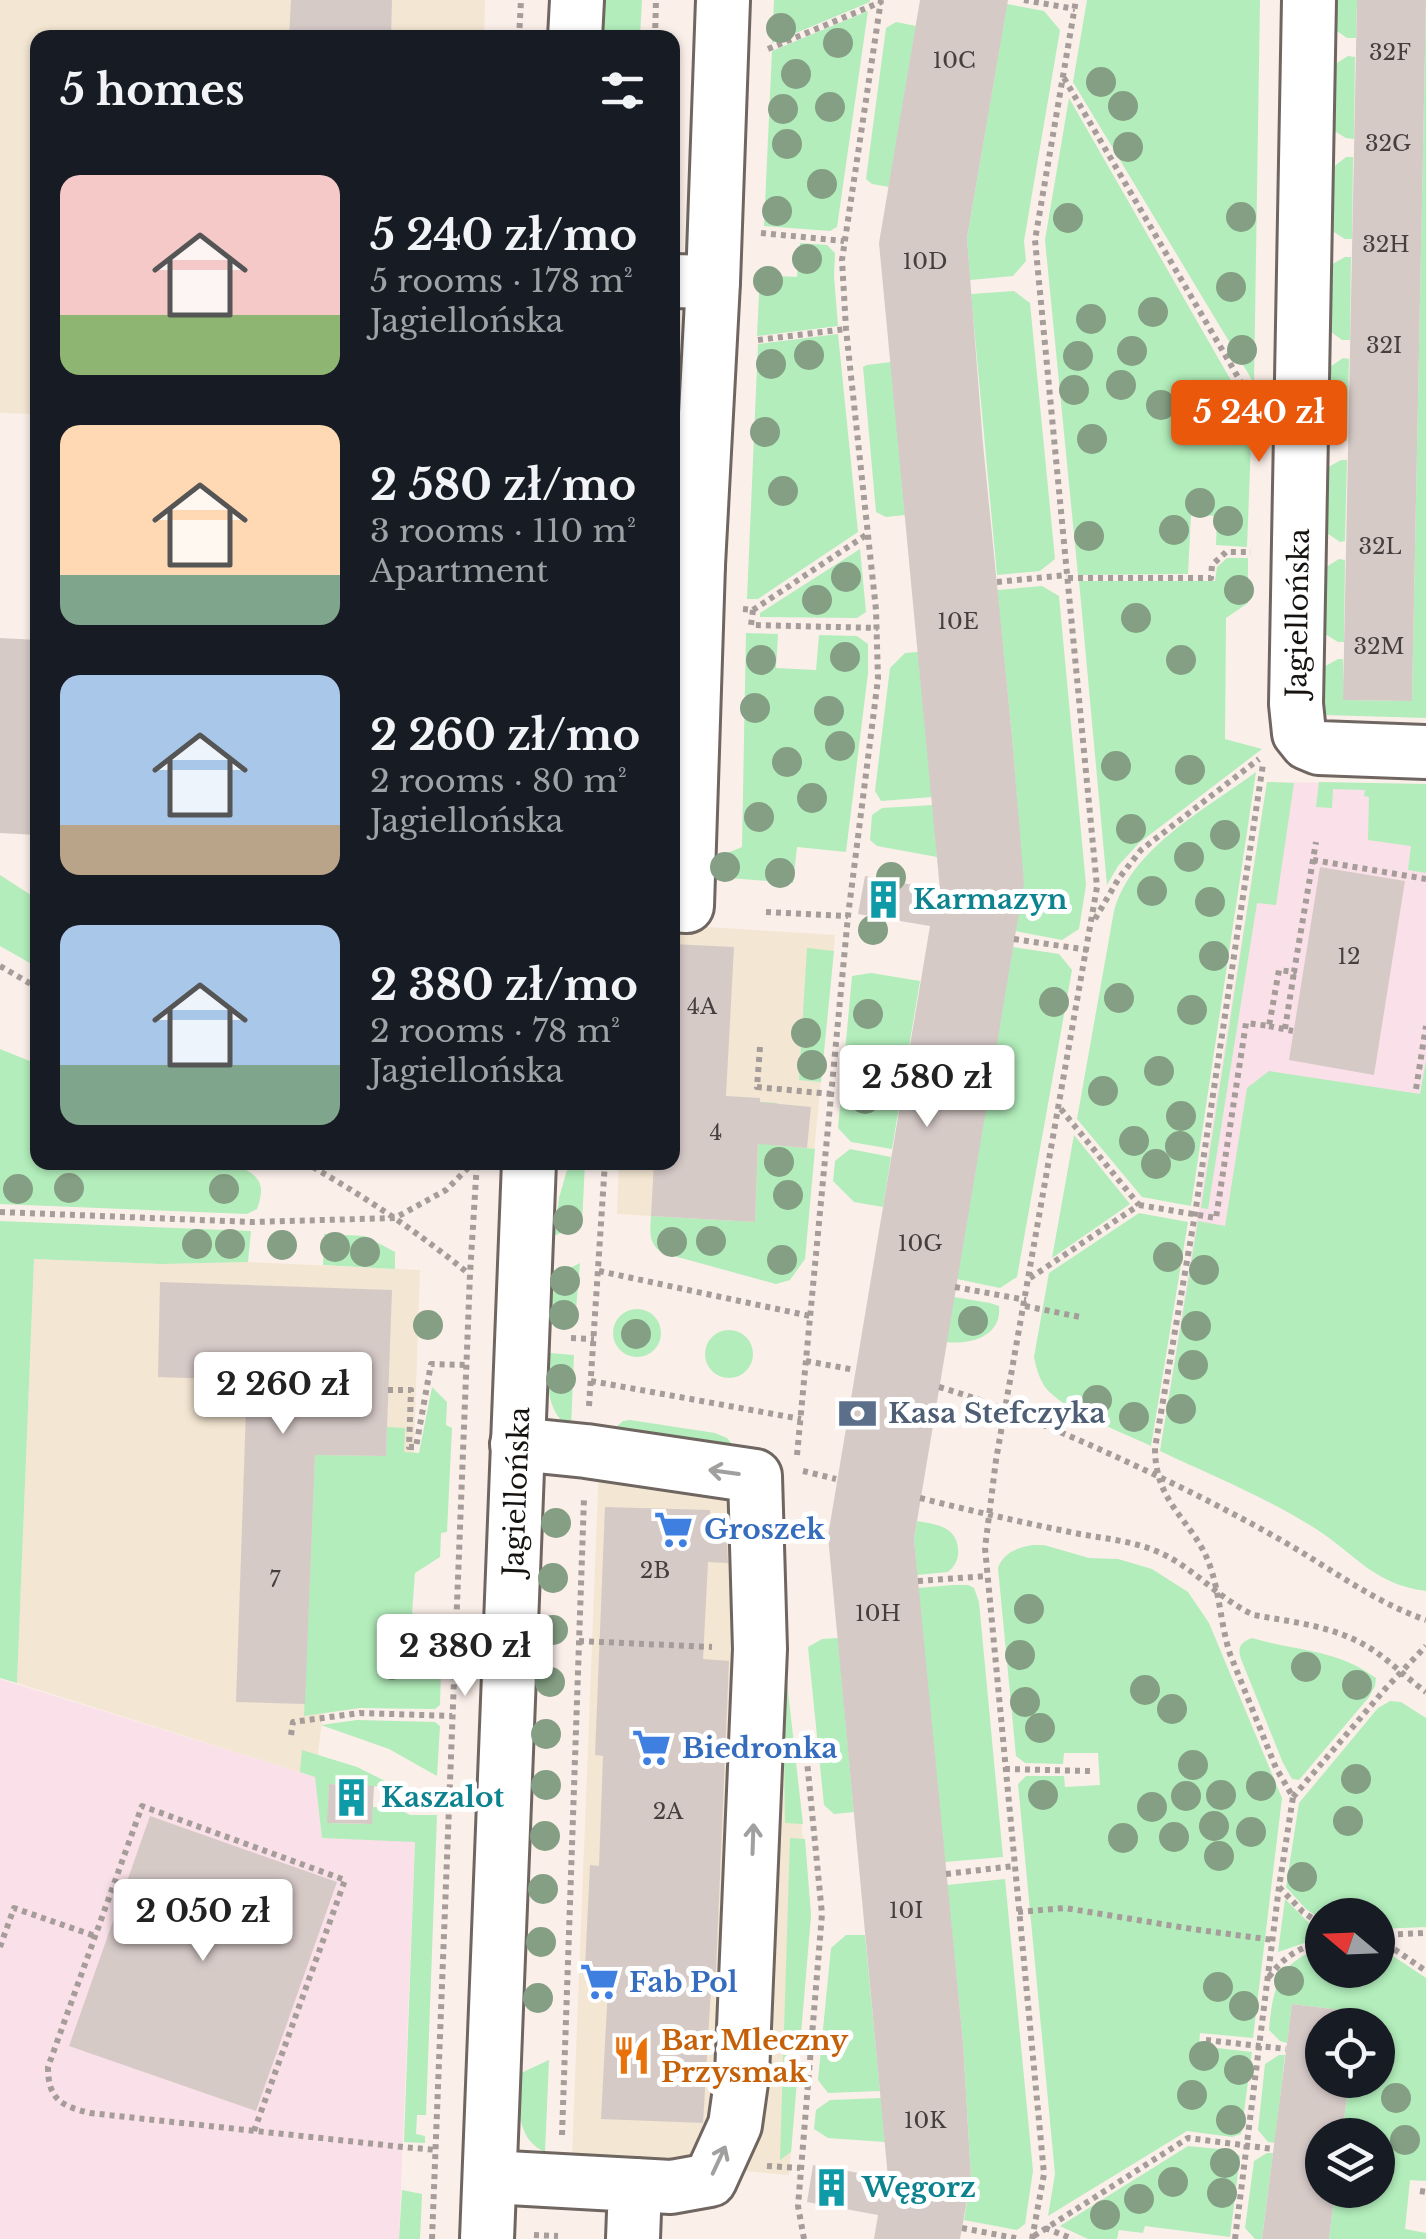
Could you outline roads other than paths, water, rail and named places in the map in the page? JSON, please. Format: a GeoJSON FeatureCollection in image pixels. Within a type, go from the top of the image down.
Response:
{"type":"FeatureCollection","features":[{"type":"Feature","properties":{"kind":"street"},"geometry":{"type":"LineString","coordinates":[[576,30],[577,0]]}},
{"type":"Feature","properties":{"kind":"street"},"geometry":{"type":"LineString","coordinates":[[680,906],[687,906],[690,578],[709,346],[692,281],[714,228],[722,0]]}},
{"type":"Feature","properties":{"kind":"street","name":"Jagiellońska"},"geometry":{"type":"LineString","coordinates":[[1309,0],[1296,717],[1306,743],[1326,749],[1426,752]]}},
{"type":"Feature","properties":{"kind":"street","name":"Jagiellońska"},"geometry":{"type":"LineString","coordinates":[[487,2239],[528,1170]]}},
{"type":"Feature","properties":{"kind":"street"},"geometry":{"type":"LineString","coordinates":[[490,2177],[671,2187],[710,2180],[735,2125],[743,2056],[760,1649],[755,1476],[517,1444]]}},
{"type":"Feature","properties":{"kind":"street"},"geometry":{"type":"LineString","coordinates":[[633,2239],[635,2185]]}},
{"type":"Feature","properties":{"kind":"place","name":"Karmazyn"},"geometry":{"type":"Point","coordinates":[883,899]}},
{"type":"Feature","properties":{"kind":"place","name":"Kasa Stefczyka"},"geometry":{"type":"Point","coordinates":[858,1413]}},
{"type":"Feature","properties":{"kind":"place","name":"Groszek"},"geometry":{"type":"Point","coordinates":[674,1529]}},
{"type":"Feature","properties":{"kind":"place","name":"Biedronka"},"geometry":{"type":"Point","coordinates":[652,1748]}},
{"type":"Feature","properties":{"kind":"place","name":"Kaszalot"},"geometry":{"type":"Point","coordinates":[351,1797]}},
{"type":"Feature","properties":{"kind":"place","name":"Fab Pol"},"geometry":{"type":"Point","coordinates":[599,1982]}},
{"type":"Feature","properties":{"kind":"place","name":"Bar Mleczny Przysmak"},"geometry":{"type":"Point","coordinates":[631,2056]}},
{"type":"Feature","properties":{"kind":"place","name":"Węgorz"},"geometry":{"type":"Point","coordinates":[832,2187]}}]}
